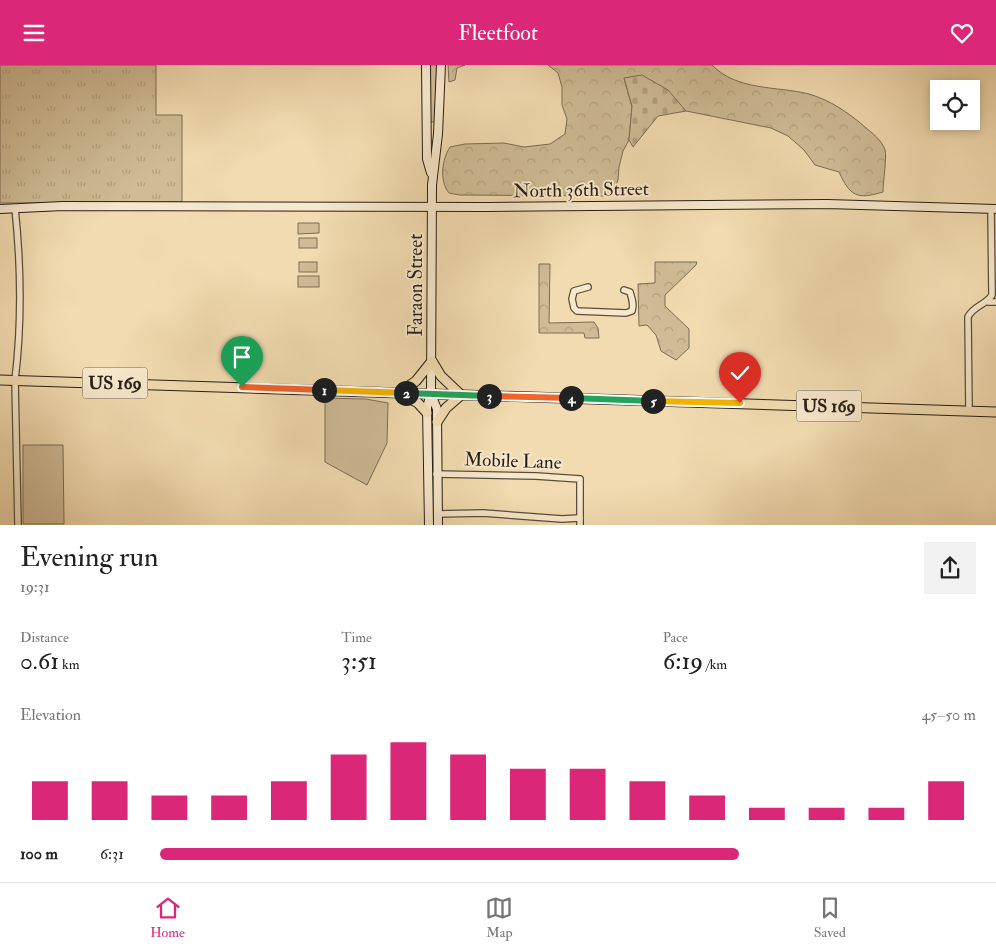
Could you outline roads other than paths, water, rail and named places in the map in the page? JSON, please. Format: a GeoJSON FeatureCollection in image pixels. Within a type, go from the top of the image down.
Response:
{"type":"FeatureCollection","features":[{"type":"Feature","properties":{"kind":"main road","name":"Faraon Street"},"geometry":{"type":"LineString","coordinates":[[426,65],[427,159],[432,176]]}},
{"type":"Feature","properties":{"kind":"main road","name":"Faraon Street"},"geometry":{"type":"LineString","coordinates":[[430,525],[427,407],[431,394],[432,361],[432,176],[438,134],[440,65]]}},
{"type":"Feature","properties":{"kind":"main road","name":"North 36th Street"},"geometry":{"type":"LineString","coordinates":[[0,209],[63,206],[432,207],[828,204],[994,209]]}},
{"type":"Feature","properties":{"kind":"main road"},"geometry":{"type":"LineString","coordinates":[[427,413],[418,403],[399,393],[416,381],[432,361],[441,376],[461,395],[446,408],[437,422]]}},
{"type":"Feature","properties":{"kind":"main road","name":"US 169"},"geometry":{"type":"LineString","coordinates":[[0,380],[16,379],[996,412]]}},
{"type":"Feature","properties":{"kind":"main road","name":"Faraon Street"},"geometry":{"type":"LineString","coordinates":[[431,394],[437,409],[436,474],[438,525]]}},
{"type":"Feature","properties":{"kind":"street"},"geometry":{"type":"LineString","coordinates":[[15,208],[20,293],[16,379],[18,525]]}},
{"type":"Feature","properties":{"kind":"street"},"geometry":{"type":"LineString","coordinates":[[988,302],[992,295],[994,209]]}},
{"type":"Feature","properties":{"kind":"street"},"geometry":{"type":"LineString","coordinates":[[588,287],[574,291],[572,299],[574,308],[577,311],[626,313],[632,311],[634,305],[630,292],[624,289]]}},
{"type":"Feature","properties":{"kind":"street"},"geometry":{"type":"LineString","coordinates":[[969,411],[968,317],[971,311],[988,302],[996,302]]}},
{"type":"Feature","properties":{"kind":"street","name":"Mobile Lane"},"geometry":{"type":"LineString","coordinates":[[436,474],[580,479],[580,521],[483,513],[437,514]]}}]}
